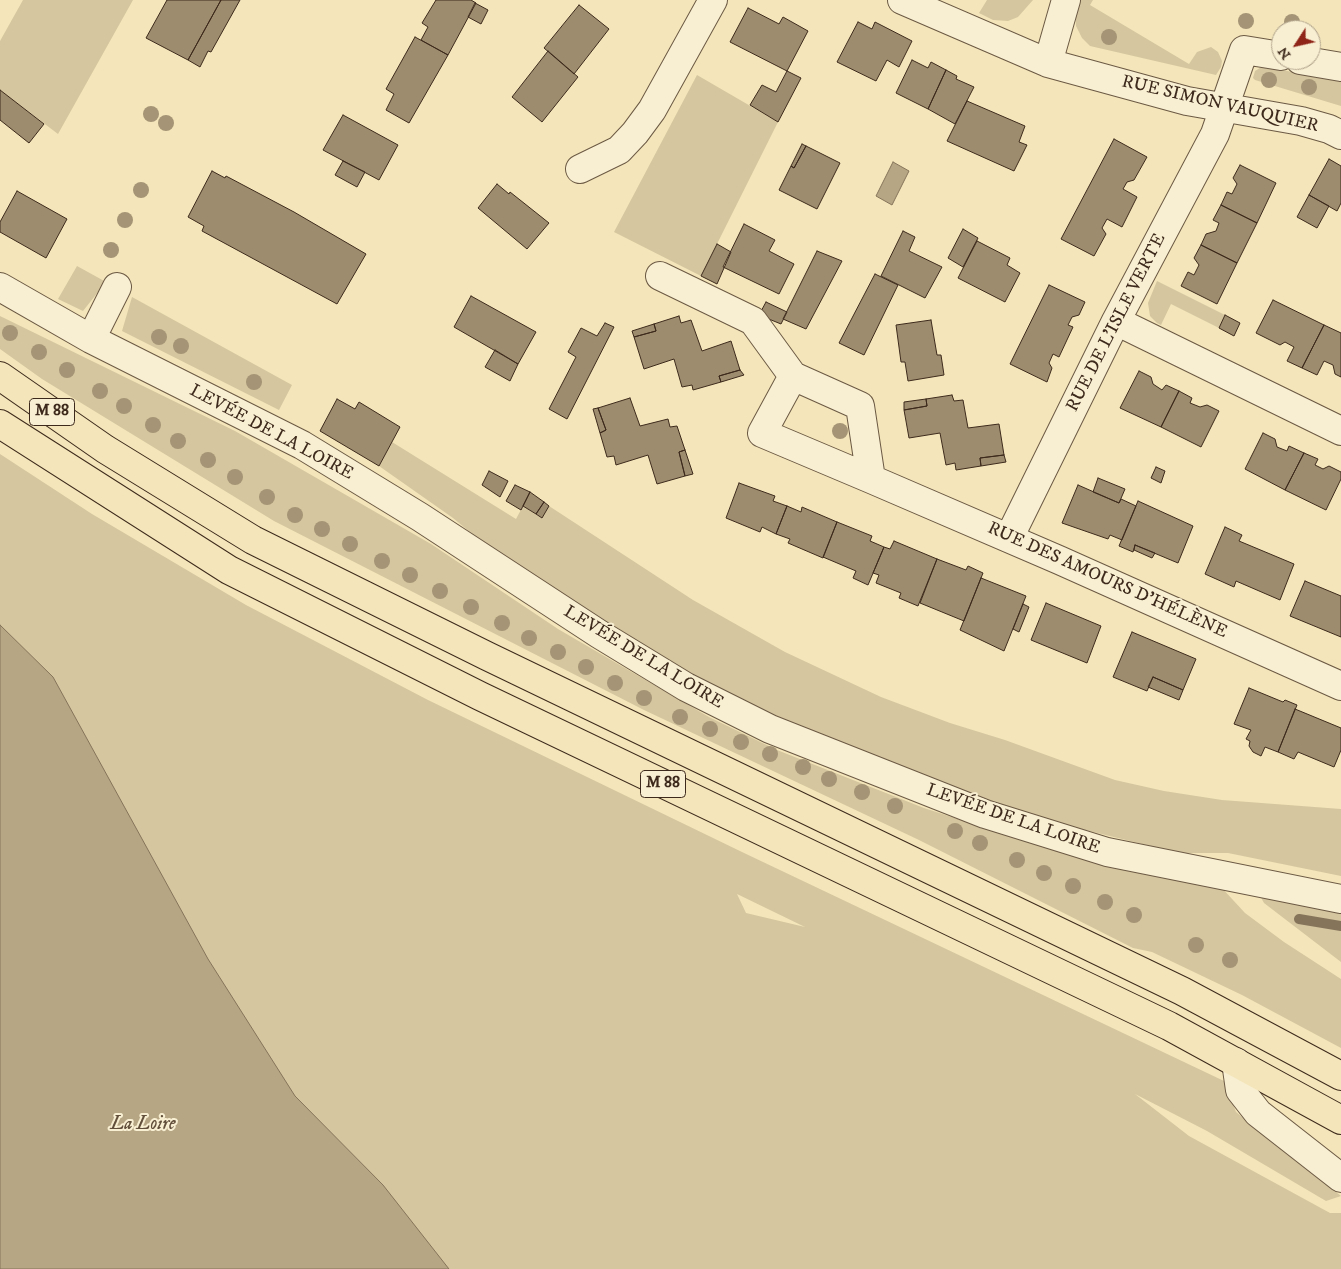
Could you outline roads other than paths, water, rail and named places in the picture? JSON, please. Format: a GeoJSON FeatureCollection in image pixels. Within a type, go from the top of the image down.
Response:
{"type":"FeatureCollection","features":[{"type":"Feature","properties":{"kind":"highway","name":"M 88"},"geometry":{"type":"LineString","coordinates":[[0,376],[105,449],[253,540],[505,664],[1182,990],[1341,1076]]}},
{"type":"Feature","properties":{"kind":"highway","name":"M 88"},"geometry":{"type":"LineString","coordinates":[[0,424],[229,570],[480,696],[1168,1026],[1341,1120]]}},
{"type":"Feature","properties":{"kind":"street"},"geometry":{"type":"LineString","coordinates":[[580,169],[619,150],[636,133],[652,110],[713,0]]}},
{"type":"Feature","properties":{"kind":"street","name":"RUE SIMON VAUQUIER"},"geometry":{"type":"LineString","coordinates":[[902,0],[1048,63],[1187,101],[1301,121],[1329,129],[1341,136]]}},
{"type":"Feature","properties":{"kind":"street"},"geometry":{"type":"LineString","coordinates":[[1048,63],[1066,0]]}},
{"type":"Feature","properties":{"kind":"street","name":"RUE DE L'ISLE VERTE"},"geometry":{"type":"LineString","coordinates":[[1009,538],[1116,321],[1215,134],[1244,50],[1271,54]]}},
{"type":"Feature","properties":{"kind":"street"},"geometry":{"type":"LineString","coordinates":[[1321,64],[1341,67]]}},
{"type":"Feature","properties":{"kind":"street"},"geometry":{"type":"LineString","coordinates":[[660,276],[753,321],[792,376],[860,406],[871,479]]}},
{"type":"Feature","properties":{"kind":"street","name":"LEVÉE DE LA LOIRE"},"geometry":{"type":"LineString","coordinates":[[0,287],[91,339],[302,445],[469,548],[599,634],[686,687],[770,729],[985,814],[1107,852],[1341,899]]}},
{"type":"Feature","properties":{"kind":"street"},"geometry":{"type":"LineString","coordinates":[[91,339],[117,287]]}},
{"type":"Feature","properties":{"kind":"street"},"geometry":{"type":"LineString","coordinates":[[1116,321],[1341,431]]}},
{"type":"Feature","properties":{"kind":"street","name":"RUE DES AMOURS D'HÉLÈNE"},"geometry":{"type":"LineString","coordinates":[[792,376],[762,433],[1218,629],[1341,686]]}},
{"type":"Feature","properties":{"kind":"street"},"geometry":{"type":"LineString","coordinates":[[1236,1062],[1240,1090],[1258,1113],[1341,1178]]}},
{"type":"Feature","properties":{"kind":"water"},"geometry":{"type":"Polygon","coordinates":[[[893,162],[909,171],[892,205],[876,196],[893,162]]]}},
{"type":"Feature","properties":{"kind":"water","name":"La Loire"},"geometry":{"type":"Polygon","coordinates":[[[0,625],[53,677],[208,959],[295,1096],[383,1185],[449,1269],[0,1269],[0,625]]]}},
{"type":"Feature","properties":{"kind":"waterway"},"geometry":{"type":"LineString","coordinates":[[1299,919],[1341,926]]}}]}
